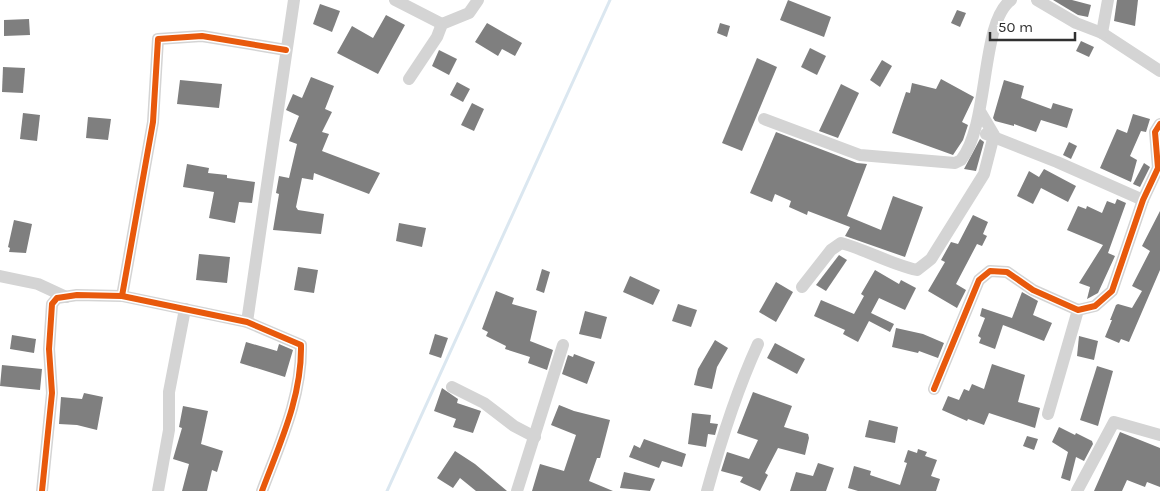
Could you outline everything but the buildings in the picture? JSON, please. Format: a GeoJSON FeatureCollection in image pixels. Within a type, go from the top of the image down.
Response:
{"type":"FeatureCollection","features":[{"type":"Feature","properties":{"kind":"street"},"geometry":{"type":"LineString","coordinates":[[247,322],[294,0]]}},
{"type":"Feature","properties":{"kind":"street"},"geometry":{"type":"LineString","coordinates":[[394,0],[442,24]]}},
{"type":"Feature","properties":{"kind":"street"},"geometry":{"type":"LineString","coordinates":[[409,79],[437,37],[442,24],[469,13],[478,0]]}},
{"type":"Feature","properties":{"kind":"street"},"geometry":{"type":"LineString","coordinates":[[764,119],[860,155],[955,163],[964,157],[981,113],[990,48],[999,15],[1011,0]]}},
{"type":"Feature","properties":{"kind":"street"},"geometry":{"type":"LineString","coordinates":[[1037,0],[1076,24],[1102,34],[1160,71]]}},
{"type":"Feature","properties":{"kind":"street"},"geometry":{"type":"LineString","coordinates":[[1102,34],[1108,0]]}},
{"type":"Feature","properties":{"kind":"street"},"geometry":{"type":"LineString","coordinates":[[122,296],[153,122],[158,39],[202,36],[286,50]]}},
{"type":"Feature","properties":{"kind":"street"},"geometry":{"type":"LineString","coordinates":[[802,287],[831,250],[841,244],[856,247],[895,265],[917,270],[931,259],[984,174],[994,135],[981,113]]}},
{"type":"Feature","properties":{"kind":"street"},"geometry":{"type":"LineString","coordinates":[[934,389],[980,280],[990,271],[1007,272],[1033,290],[1078,310],[1095,306],[1112,291],[1143,200],[1158,168],[1155,132],[1160,124]]}},
{"type":"Feature","properties":{"kind":"street"},"geometry":{"type":"LineString","coordinates":[[973,132],[994,135],[1143,200]]}},
{"type":"Feature","properties":{"kind":"street"},"geometry":{"type":"LineString","coordinates":[[0,276],[38,284],[66,297]]}},
{"type":"Feature","properties":{"kind":"street"},"geometry":{"type":"LineString","coordinates":[[42,491],[52,393],[49,349],[52,304],[57,298],[122,296],[247,322],[301,345],[301,370],[290,418],[262,491]]}},
{"type":"Feature","properties":{"kind":"street"},"geometry":{"type":"LineString","coordinates":[[158,491],[169,430],[169,392],[185,309]]}},
{"type":"Feature","properties":{"kind":"street"},"geometry":{"type":"LineString","coordinates":[[1048,414],[1078,310]]}},
{"type":"Feature","properties":{"kind":"street"},"geometry":{"type":"LineString","coordinates":[[517,491],[563,344]]}},
{"type":"Feature","properties":{"kind":"street"},"geometry":{"type":"LineString","coordinates":[[708,491],[720,438],[738,387],[758,344]]}},
{"type":"Feature","properties":{"kind":"street"},"geometry":{"type":"LineString","coordinates":[[452,387],[484,403],[514,426],[534,437]]}},
{"type":"Feature","properties":{"kind":"street"},"geometry":{"type":"LineString","coordinates":[[1077,491],[1114,422],[1160,435]]}},
{"type":"Feature","properties":{"kind":"waterway"},"geometry":{"type":"LineString","coordinates":[[387,491],[610,0]]}},
{"type":"Feature","properties":{"kind":"cycle path"},"geometry":{"type":"LineString","coordinates":[[122,296],[153,122],[158,39],[202,36],[286,50]]}},
{"type":"Feature","properties":{"kind":"cycle path"},"geometry":{"type":"LineString","coordinates":[[934,389],[979,280],[990,271],[1007,272],[1033,290],[1078,310],[1095,306],[1112,291],[1143,200],[1158,168],[1155,132],[1160,124]]}},
{"type":"Feature","properties":{"kind":"cycle path"},"geometry":{"type":"LineString","coordinates":[[42,491],[52,393],[49,349],[52,304],[57,298],[77,295],[122,296],[247,322],[301,345],[298,383],[289,420],[262,491]]}}]}
